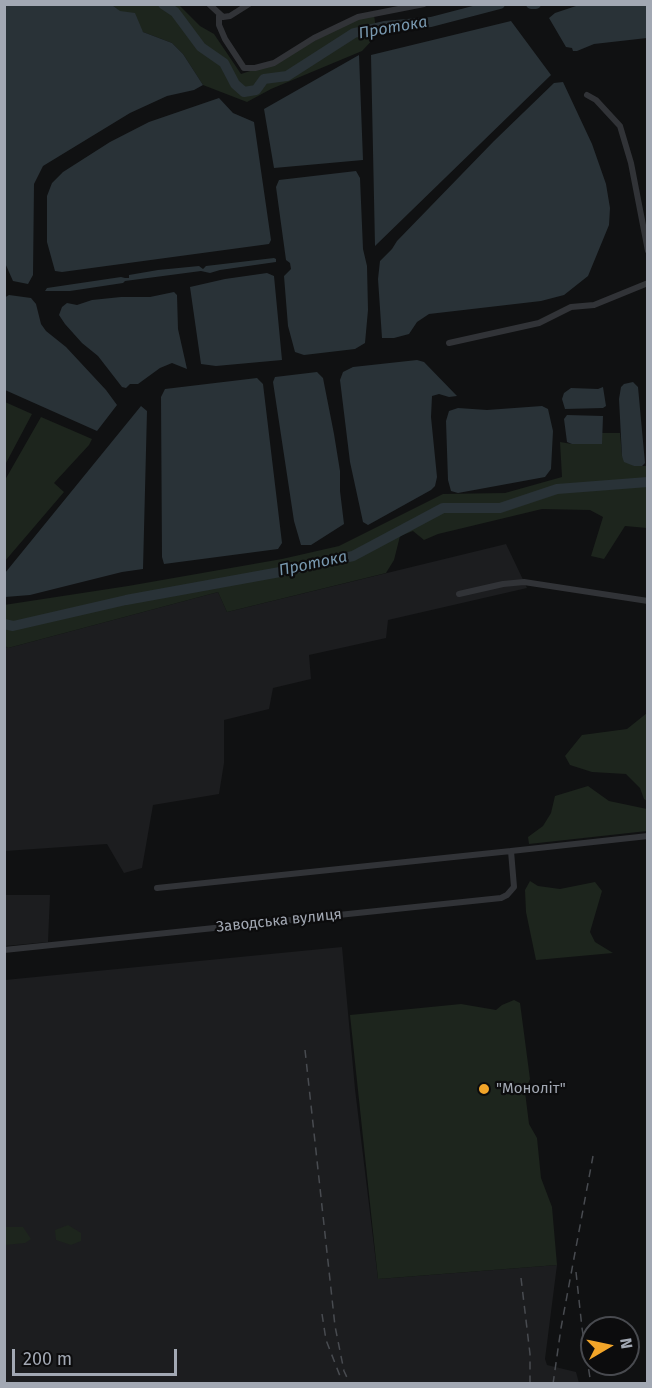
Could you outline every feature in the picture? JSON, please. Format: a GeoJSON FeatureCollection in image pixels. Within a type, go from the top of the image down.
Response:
{"type":"FeatureCollection","features":[{"type":"Feature","properties":{"kind":"street"},"geometry":{"type":"LineString","coordinates":[[209,4],[219,16],[219,25],[225,39],[244,68],[255,68],[274,63],[314,38],[358,17],[424,4]]}},
{"type":"Feature","properties":{"kind":"street"},"geometry":{"type":"LineString","coordinates":[[219,16],[230,16],[249,4]]}},
{"type":"Feature","properties":{"kind":"street"},"geometry":{"type":"LineString","coordinates":[[587,95],[596,100],[620,126],[631,163],[648,251]]}},
{"type":"Feature","properties":{"kind":"street"},"geometry":{"type":"LineString","coordinates":[[449,343],[539,322],[571,307],[594,305],[648,283]]}},
{"type":"Feature","properties":{"kind":"street"},"geometry":{"type":"LineString","coordinates":[[459,594],[503,584],[524,582],[648,601]]}},
{"type":"Feature","properties":{"kind":"street"},"geometry":{"type":"LineString","coordinates":[[157,888],[648,836]]}},
{"type":"Feature","properties":{"kind":"street","name":"Заводська вулиця"},"geometry":{"type":"LineString","coordinates":[[4,951],[501,898],[507,895],[514,886],[511,851]]}},
{"type":"Feature","properties":{"kind":"shaded area"},"geometry":{"type":"Polygon","coordinates":[[[4,5],[112,5],[120,11],[135,13],[143,32],[172,43],[183,54],[203,85],[194,90],[167,96],[130,113],[43,166],[34,184],[33,275],[28,284],[13,281],[5,263],[4,5]]]}},
{"type":"Feature","properties":{"kind":"shaded area"},"geometry":{"type":"Polygon","coordinates":[[[112,5],[179,5],[200,26],[214,34],[241,74],[274,63],[358,17],[374,15],[377,35],[362,51],[271,89],[247,102],[203,85],[183,54],[172,43],[143,32],[112,5]]]}},
{"type":"Feature","properties":{"kind":"shaded area"},"geometry":{"type":"Polygon","coordinates":[[[579,5],[647,5],[647,38],[594,44],[573,51],[572,48],[566,47],[549,18],[555,13],[579,5]]]}},
{"type":"Feature","properties":{"kind":"shaded area"},"geometry":{"type":"Polygon","coordinates":[[[511,21],[551,75],[375,246],[371,55],[511,21]]]}},
{"type":"Feature","properties":{"kind":"shaded area"},"geometry":{"type":"Polygon","coordinates":[[[359,55],[363,160],[274,168],[264,109],[359,55]]]}},
{"type":"Feature","properties":{"kind":"shaded area"},"geometry":{"type":"Polygon","coordinates":[[[563,82],[592,144],[606,184],[610,208],[609,225],[588,276],[564,295],[541,301],[429,314],[417,322],[409,334],[382,338],[378,279],[380,261],[494,141],[554,83],[563,82]]]}},
{"type":"Feature","properties":{"kind":"shaded area"},"geometry":{"type":"Polygon","coordinates":[[[219,98],[233,113],[254,122],[271,240],[269,244],[62,272],[55,271],[47,242],[47,196],[52,183],[63,172],[110,142],[149,122],[219,98]]]}},
{"type":"Feature","properties":{"kind":"shaded area"},"geometry":{"type":"Polygon","coordinates":[[[356,171],[360,178],[363,249],[367,266],[368,310],[365,343],[355,349],[304,355],[295,352],[288,326],[284,276],[291,269],[290,263],[286,260],[276,187],[279,180],[356,171]]]}},
{"type":"Feature","properties":{"kind":"shaded area"},"geometry":{"type":"Polygon","coordinates":[[[274,258],[276,262],[210,273],[201,271],[70,291],[45,291],[47,288],[121,277],[129,278],[129,275],[158,270],[199,266],[203,269],[206,266],[274,258]]]}},
{"type":"Feature","properties":{"kind":"shaded area"},"geometry":{"type":"Polygon","coordinates":[[[267,273],[274,276],[282,360],[216,366],[201,364],[190,287],[267,273]]]}},
{"type":"Feature","properties":{"kind":"shaded area"},"geometry":{"type":"Polygon","coordinates":[[[174,292],[177,295],[178,329],[187,369],[172,363],[160,368],[138,384],[130,384],[126,388],[122,387],[98,356],[82,343],[59,315],[62,307],[67,303],[77,305],[92,300],[150,297],[174,292]]]}},
{"type":"Feature","properties":{"kind":"shaded area"},"geometry":{"type":"Polygon","coordinates":[[[9,295],[31,298],[36,304],[41,324],[46,331],[66,347],[117,405],[97,431],[5,390],[4,298],[9,295]]]}},
{"type":"Feature","properties":{"kind":"shaded area"},"geometry":{"type":"Polygon","coordinates":[[[417,360],[424,362],[457,396],[449,397],[439,394],[432,396],[431,417],[437,477],[435,486],[368,525],[363,522],[350,462],[340,380],[343,372],[353,367],[417,360]]]}},
{"type":"Feature","properties":{"kind":"shaded area"},"geometry":{"type":"Polygon","coordinates":[[[317,372],[323,378],[334,434],[340,471],[344,524],[311,545],[301,545],[294,521],[273,382],[275,377],[317,372]]]}},
{"type":"Feature","properties":{"kind":"shaded area"},"geometry":{"type":"Polygon","coordinates":[[[257,378],[263,384],[282,543],[278,549],[164,564],[162,557],[161,397],[165,389],[257,378]]]}},
{"type":"Feature","properties":{"kind":"shaded area"},"geometry":{"type":"Polygon","coordinates":[[[633,382],[638,387],[645,463],[642,466],[624,462],[622,456],[619,399],[621,387],[633,382]]]}},
{"type":"Feature","properties":{"kind":"shaded area"},"geometry":{"type":"Polygon","coordinates":[[[603,387],[606,406],[603,408],[565,409],[562,399],[564,393],[571,388],[598,389],[603,387]]]}},
{"type":"Feature","properties":{"kind":"shaded area"},"geometry":{"type":"Polygon","coordinates":[[[5,402],[32,414],[5,465],[5,402]]]}},
{"type":"Feature","properties":{"kind":"shaded area"},"geometry":{"type":"Polygon","coordinates":[[[141,406],[147,411],[143,569],[30,595],[5,597],[5,573],[141,406]]]}},
{"type":"Feature","properties":{"kind":"shaded area"},"geometry":{"type":"Polygon","coordinates":[[[542,406],[548,409],[553,431],[551,469],[545,477],[458,493],[451,491],[448,480],[446,421],[449,411],[458,408],[487,410],[542,406]]]}},
{"type":"Feature","properties":{"kind":"shaded area"},"geometry":{"type":"Polygon","coordinates":[[[567,415],[603,416],[602,444],[567,442],[564,419],[567,415]]]}},
{"type":"Feature","properties":{"kind":"shaded area"},"geometry":{"type":"Polygon","coordinates":[[[41,417],[92,439],[54,483],[64,492],[5,561],[5,480],[41,417]]]}},
{"type":"Feature","properties":{"kind":"shaded area"},"geometry":{"type":"Polygon","coordinates":[[[602,433],[620,433],[622,456],[634,466],[647,466],[647,528],[625,526],[604,559],[591,556],[603,517],[590,510],[542,509],[438,534],[424,540],[413,531],[400,536],[394,560],[386,573],[227,612],[218,592],[8,648],[5,646],[4,605],[282,559],[339,546],[443,494],[505,493],[562,477],[560,442],[601,444],[602,433]]]}},
{"type":"Feature","properties":{"kind":"shaded area"},"geometry":{"type":"Polygon","coordinates":[[[506,544],[527,588],[388,620],[386,638],[309,655],[311,679],[273,688],[269,709],[224,720],[224,763],[219,794],[153,805],[142,868],[124,873],[107,844],[5,851],[4,646],[8,648],[218,592],[227,612],[506,544]]]}},
{"type":"Feature","properties":{"kind":"shaded area"},"geometry":{"type":"Polygon","coordinates":[[[647,713],[647,801],[640,788],[626,774],[592,772],[570,765],[565,756],[582,735],[627,729],[647,713]]]}},
{"type":"Feature","properties":{"kind":"shaded area"},"geometry":{"type":"Polygon","coordinates":[[[588,786],[609,801],[647,809],[647,831],[529,844],[528,837],[543,826],[551,813],[555,796],[588,786]]]}},
{"type":"Feature","properties":{"kind":"shaded area"},"geometry":{"type":"Polygon","coordinates":[[[530,881],[538,886],[560,889],[595,882],[602,891],[590,932],[595,942],[613,953],[536,960],[526,912],[525,890],[530,881]]]}},
{"type":"Feature","properties":{"kind":"shaded area"},"geometry":{"type":"Polygon","coordinates":[[[5,895],[50,895],[48,942],[5,946],[5,895]]]}},
{"type":"Feature","properties":{"kind":"shaded area"},"geometry":{"type":"Polygon","coordinates":[[[342,947],[355,1089],[378,1279],[557,1265],[545,1359],[547,1365],[576,1372],[579,1383],[5,1384],[5,980],[342,947]]]}},
{"type":"Feature","properties":{"kind":"shaded area"},"geometry":{"type":"Polygon","coordinates":[[[514,1000],[520,1003],[530,1079],[525,1092],[529,1124],[537,1138],[541,1178],[552,1207],[557,1265],[378,1279],[350,1015],[461,1004],[496,1010],[514,1000]]]}},
{"type":"Feature","properties":{"kind":"shaded area"},"geometry":{"type":"Polygon","coordinates":[[[68,1225],[81,1233],[81,1241],[71,1245],[56,1240],[55,1230],[68,1225]]]}},
{"type":"Feature","properties":{"kind":"shaded area"},"geometry":{"type":"Polygon","coordinates":[[[5,1227],[23,1227],[31,1239],[25,1243],[5,1245],[5,1227]]]}},
{"type":"Feature","properties":{"kind":"waterway","name":"Протока"},"geometry":{"type":"LineString","coordinates":[[163,4],[175,12],[201,47],[224,63],[235,84],[244,92],[256,90],[264,79],[287,76],[354,33],[384,26],[431,22],[500,4]]}},
{"type":"Feature","properties":{"kind":"waterway","name":"Протока"},"geometry":{"type":"LineString","coordinates":[[531,4],[536,4]]}},
{"type":"Feature","properties":{"kind":"waterway","name":"Протока"},"geometry":{"type":"LineString","coordinates":[[4,624],[13,626],[126,600],[280,572],[353,556],[443,508],[500,508],[557,489],[648,482]]}},
{"type":"Feature","properties":{"kind":"railway"},"geometry":{"type":"LineString","coordinates":[[305,1050],[335,1326],[344,1371],[350,1384]]}},
{"type":"Feature","properties":{"kind":"railway"},"geometry":{"type":"LineString","coordinates":[[553,1384],[593,1156]]}},
{"type":"Feature","properties":{"kind":"railway"},"geometry":{"type":"LineString","coordinates":[[576,1272],[591,1384]]}},
{"type":"Feature","properties":{"kind":"railway"},"geometry":{"type":"LineString","coordinates":[[521,1278],[530,1354],[530,1384]]}},
{"type":"Feature","properties":{"kind":"railway"},"geometry":{"type":"LineString","coordinates":[[322,1314],[326,1340],[340,1376]]}},
{"type":"Feature","properties":{"kind":"place","name":"\"Моноліт\""},"geometry":{"type":"Point","coordinates":[484,1089]}}]}
